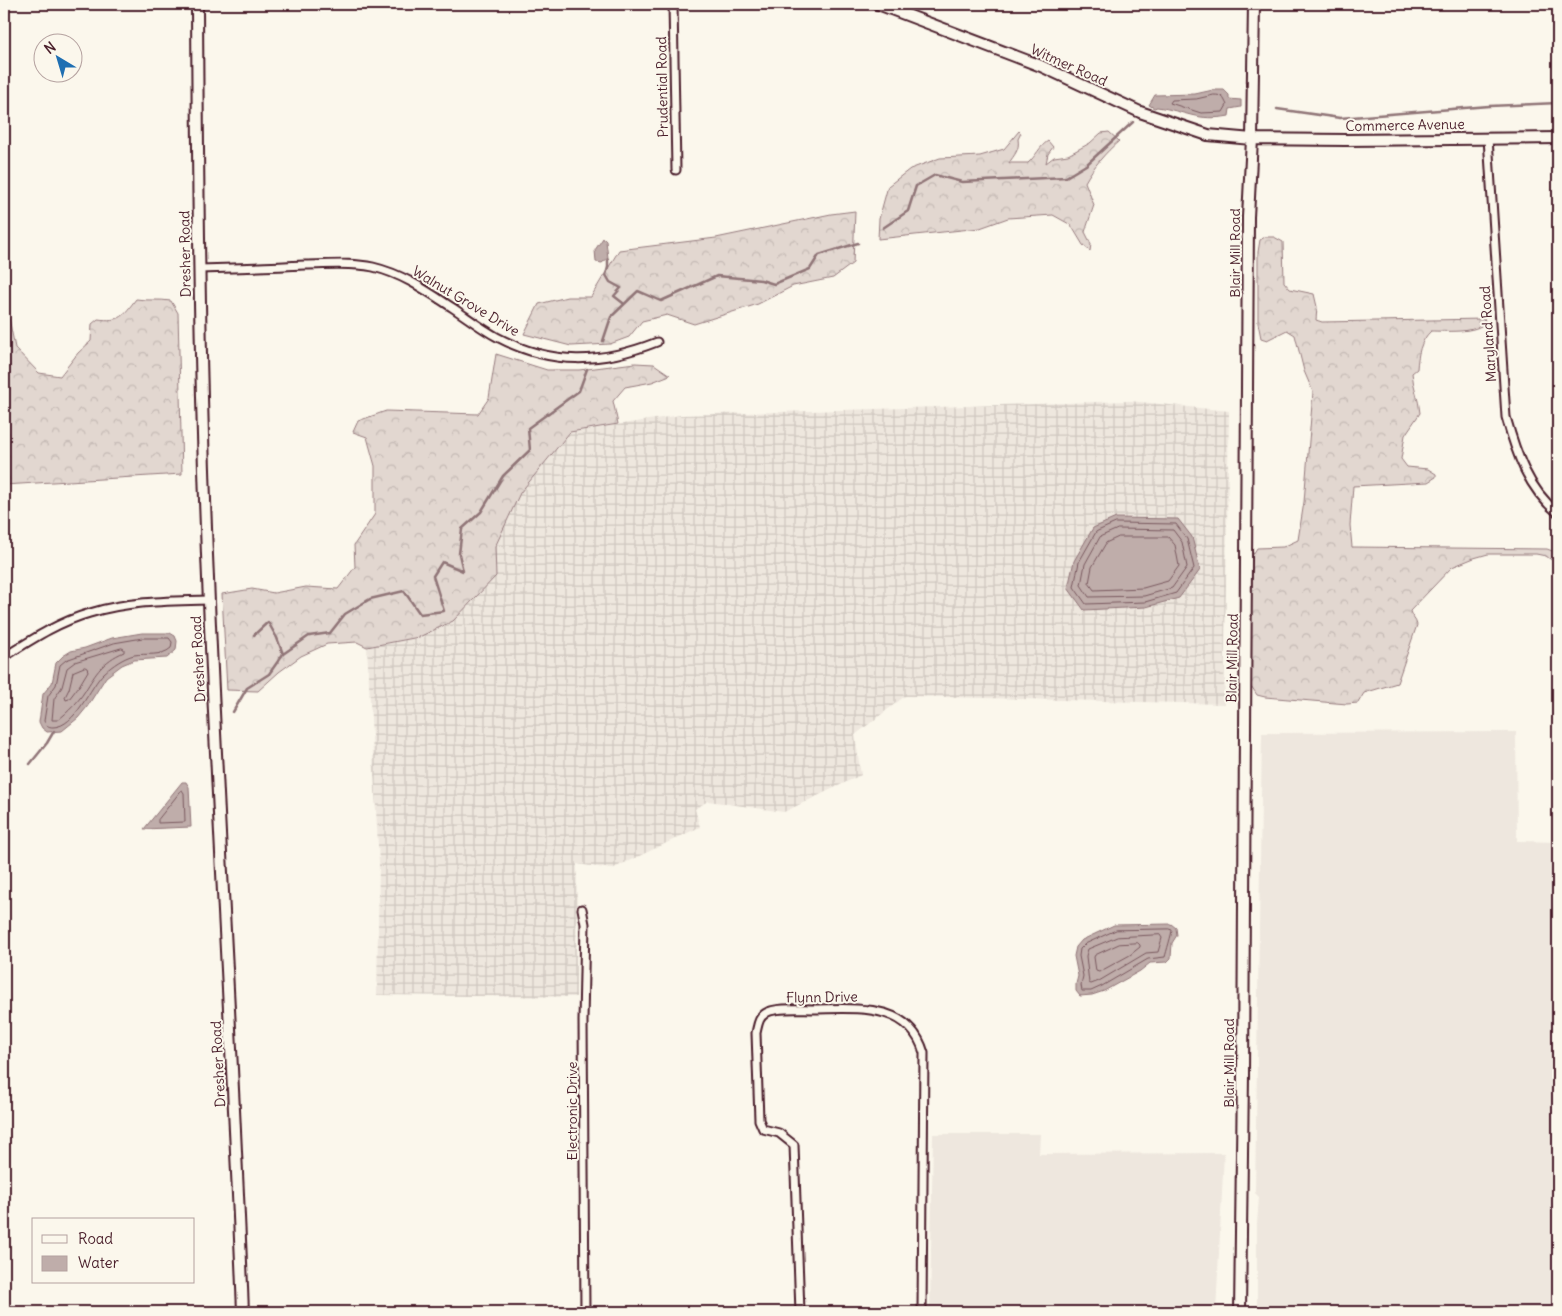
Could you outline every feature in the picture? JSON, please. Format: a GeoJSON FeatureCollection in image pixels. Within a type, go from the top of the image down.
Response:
{"type":"FeatureCollection","features":[{"type":"Feature","properties":{"kind":"main road","name":"Dresher Road"},"geometry":{"type":"LineString","coordinates":[[197,4],[199,269],[209,600],[243,1312]]}},
{"type":"Feature","properties":{"kind":"main road","name":"Witmer Road"},"geometry":{"type":"LineString","coordinates":[[878,4],[1041,66],[1140,112],[1208,135],[1252,138]]}},
{"type":"Feature","properties":{"kind":"main road","name":"Blair Mill Road"},"geometry":{"type":"LineString","coordinates":[[1240,1312],[1248,217],[1252,138],[1254,4]]}},
{"type":"Feature","properties":{"kind":"main road","name":"Commerce Avenue"},"geometry":{"type":"LineString","coordinates":[[1252,138],[1346,140],[1558,138]]}},
{"type":"Feature","properties":{"kind":"street","name":"Prudential Road"},"geometry":{"type":"LineString","coordinates":[[673,4],[676,170]]}},
{"type":"Feature","properties":{"kind":"street","name":"Maryland Road"},"geometry":{"type":"LineString","coordinates":[[1488,138],[1506,418],[1514,446],[1528,479],[1549,506],[1558,514]]}},
{"type":"Feature","properties":{"kind":"street","name":"Walnut Grove Drive"},"geometry":{"type":"LineString","coordinates":[[199,269],[353,264],[372,267],[420,286],[487,331],[507,342],[543,355],[561,358],[582,360],[614,356],[638,350],[658,342]]}},
{"type":"Feature","properties":{"kind":"street"},"geometry":{"type":"LineString","coordinates":[[4,657],[36,636],[90,612],[157,601],[209,600]]}},
{"type":"Feature","properties":{"kind":"street","name":"Electronic Drive"},"geometry":{"type":"LineString","coordinates":[[582,910],[585,924],[583,1021],[585,1312]]}},
{"type":"Feature","properties":{"kind":"street","name":"Flynn Drive"},"geometry":{"type":"LineString","coordinates":[[800,1312],[794,1145],[780,1133],[763,1129],[759,1120],[756,1033],[759,1019],[770,1011],[862,1009],[882,1012],[904,1022],[917,1037],[924,1053],[922,1312]]}},
{"type":"Feature","properties":{"kind":"shaded area"},"geometry":{"type":"Polygon","coordinates":[[[1130,401],[1229,411],[1224,704],[905,696],[855,735],[861,775],[784,812],[708,801],[695,809],[700,827],[612,869],[577,864],[576,997],[377,995],[379,863],[367,647],[419,637],[496,576],[494,547],[520,493],[570,432],[681,415],[1130,401]]]}},
{"type":"Feature","properties":{"kind":"shaded area"},"geometry":{"type":"Polygon","coordinates":[[[1516,732],[1517,841],[1558,842],[1558,1312],[1257,1312],[1257,1224],[1259,1197],[1255,1193],[1262,733],[1516,732]]]}},
{"type":"Feature","properties":{"kind":"shaded area"},"geometry":{"type":"Polygon","coordinates":[[[933,1134],[1040,1134],[1039,1154],[1224,1153],[1216,1312],[930,1312],[933,1134]]]}},
{"type":"Feature","properties":{"kind":"green space"},"geometry":{"type":"Polygon","coordinates":[[[1019,131],[1021,133],[1017,149],[1009,163],[1028,163],[1048,141],[1053,147],[1048,154],[1046,163],[1054,157],[1068,155],[1090,143],[1101,133],[1109,132],[1119,141],[1100,160],[1085,182],[1094,205],[1085,232],[1091,244],[1090,251],[1083,245],[1071,225],[1053,215],[1008,218],[980,228],[878,239],[879,219],[888,186],[910,169],[940,158],[980,156],[1004,149],[1019,131]]]}},
{"type":"Feature","properties":{"kind":"green space"},"geometry":{"type":"Polygon","coordinates":[[[855,211],[853,263],[833,278],[793,286],[758,304],[694,324],[667,315],[642,321],[629,337],[610,344],[571,346],[524,334],[539,304],[567,297],[591,297],[619,250],[716,238],[831,214],[855,211]]]}},
{"type":"Feature","properties":{"kind":"green space"},"geometry":{"type":"Polygon","coordinates":[[[1265,237],[1274,237],[1283,242],[1284,282],[1290,289],[1314,294],[1317,307],[1316,320],[1322,322],[1484,319],[1486,322],[1481,326],[1468,330],[1431,331],[1424,339],[1419,353],[1417,369],[1412,373],[1420,413],[1405,435],[1401,459],[1407,467],[1428,469],[1436,474],[1436,477],[1428,482],[1353,486],[1350,525],[1352,547],[1547,549],[1555,552],[1558,556],[1553,561],[1546,556],[1536,554],[1488,554],[1452,567],[1410,611],[1417,625],[1397,683],[1364,693],[1358,703],[1347,704],[1265,697],[1257,695],[1250,684],[1252,556],[1257,548],[1283,547],[1298,540],[1304,502],[1313,392],[1304,371],[1295,335],[1287,330],[1267,340],[1261,338],[1258,323],[1258,252],[1260,240],[1265,237]]]}},
{"type":"Feature","properties":{"kind":"green space"},"geometry":{"type":"Polygon","coordinates":[[[136,299],[171,301],[178,313],[182,474],[4,485],[4,304],[15,348],[39,373],[60,376],[78,353],[91,341],[92,324],[98,319],[111,320],[124,314],[136,299]]]}},
{"type":"Feature","properties":{"kind":"green space"},"geometry":{"type":"Polygon","coordinates":[[[496,354],[547,370],[579,370],[635,363],[654,364],[670,375],[652,382],[625,387],[613,401],[618,424],[570,432],[520,493],[495,547],[496,576],[453,621],[419,637],[367,647],[357,642],[327,644],[301,656],[258,691],[227,690],[222,594],[252,589],[274,593],[306,587],[338,589],[355,567],[354,545],[375,514],[375,466],[367,437],[353,432],[358,421],[386,411],[478,414],[489,398],[496,354]]]}},
{"type":"Feature","properties":{"kind":"water"},"geometry":{"type":"Polygon","coordinates":[[[1213,90],[1224,90],[1229,95],[1229,99],[1241,100],[1241,107],[1230,109],[1229,116],[1209,118],[1157,107],[1154,108],[1149,105],[1155,95],[1195,94],[1213,90]]]}},
{"type":"Feature","properties":{"kind":"water"},"geometry":{"type":"Polygon","coordinates":[[[603,238],[606,241],[608,258],[602,263],[596,262],[595,250],[603,238]]]}},
{"type":"Feature","properties":{"kind":"water"},"geometry":{"type":"Polygon","coordinates":[[[1116,518],[1178,519],[1192,537],[1200,570],[1179,598],[1146,607],[1084,610],[1068,588],[1074,561],[1093,528],[1116,518]]]}},
{"type":"Feature","properties":{"kind":"water"},"geometry":{"type":"Polygon","coordinates":[[[142,633],[170,633],[175,636],[177,641],[176,650],[167,658],[134,660],[122,665],[106,677],[87,707],[78,718],[62,731],[47,732],[42,728],[39,722],[43,694],[52,683],[56,663],[63,656],[71,651],[112,638],[142,633]]]}},
{"type":"Feature","properties":{"kind":"water"},"geometry":{"type":"Polygon","coordinates":[[[182,782],[186,782],[189,787],[191,827],[144,829],[182,782]]]}},
{"type":"Feature","properties":{"kind":"water"},"geometry":{"type":"Polygon","coordinates":[[[1171,924],[1176,928],[1177,935],[1172,943],[1171,958],[1167,962],[1150,963],[1140,971],[1104,991],[1092,995],[1080,996],[1076,991],[1078,976],[1074,956],[1076,947],[1082,940],[1114,925],[1171,924]]]}},
{"type":"Feature","properties":{"kind":"waterway"},"geometry":{"type":"LineString","coordinates":[[1277,109],[1340,118],[1489,106],[1558,103]]}},
{"type":"Feature","properties":{"kind":"waterway"},"geometry":{"type":"LineString","coordinates":[[883,228],[908,211],[916,186],[935,175],[962,182],[1066,177],[1086,165],[1133,122]]}},
{"type":"Feature","properties":{"kind":"waterway"},"geometry":{"type":"LineString","coordinates":[[603,341],[611,317],[638,291],[661,301],[717,276],[761,280],[774,284],[810,269],[819,255],[858,243]]}},
{"type":"Feature","properties":{"kind":"waterway"},"geometry":{"type":"LineString","coordinates":[[608,259],[606,275],[610,282],[621,288],[614,296],[623,303]]}},
{"type":"Feature","properties":{"kind":"waterway"},"geometry":{"type":"LineString","coordinates":[[254,635],[268,622],[283,654],[309,636],[330,633],[345,614],[370,599],[404,591],[420,614],[444,611],[433,576],[442,562],[463,571],[459,554],[462,529],[481,512],[503,476],[530,450],[528,428],[579,391],[587,369]]}},
{"type":"Feature","properties":{"kind":"waterway"},"geometry":{"type":"LineString","coordinates":[[233,712],[247,688],[269,674],[283,654]]}},
{"type":"Feature","properties":{"kind":"waterway"},"geometry":{"type":"LineString","coordinates":[[30,764],[54,731]]}}]}
